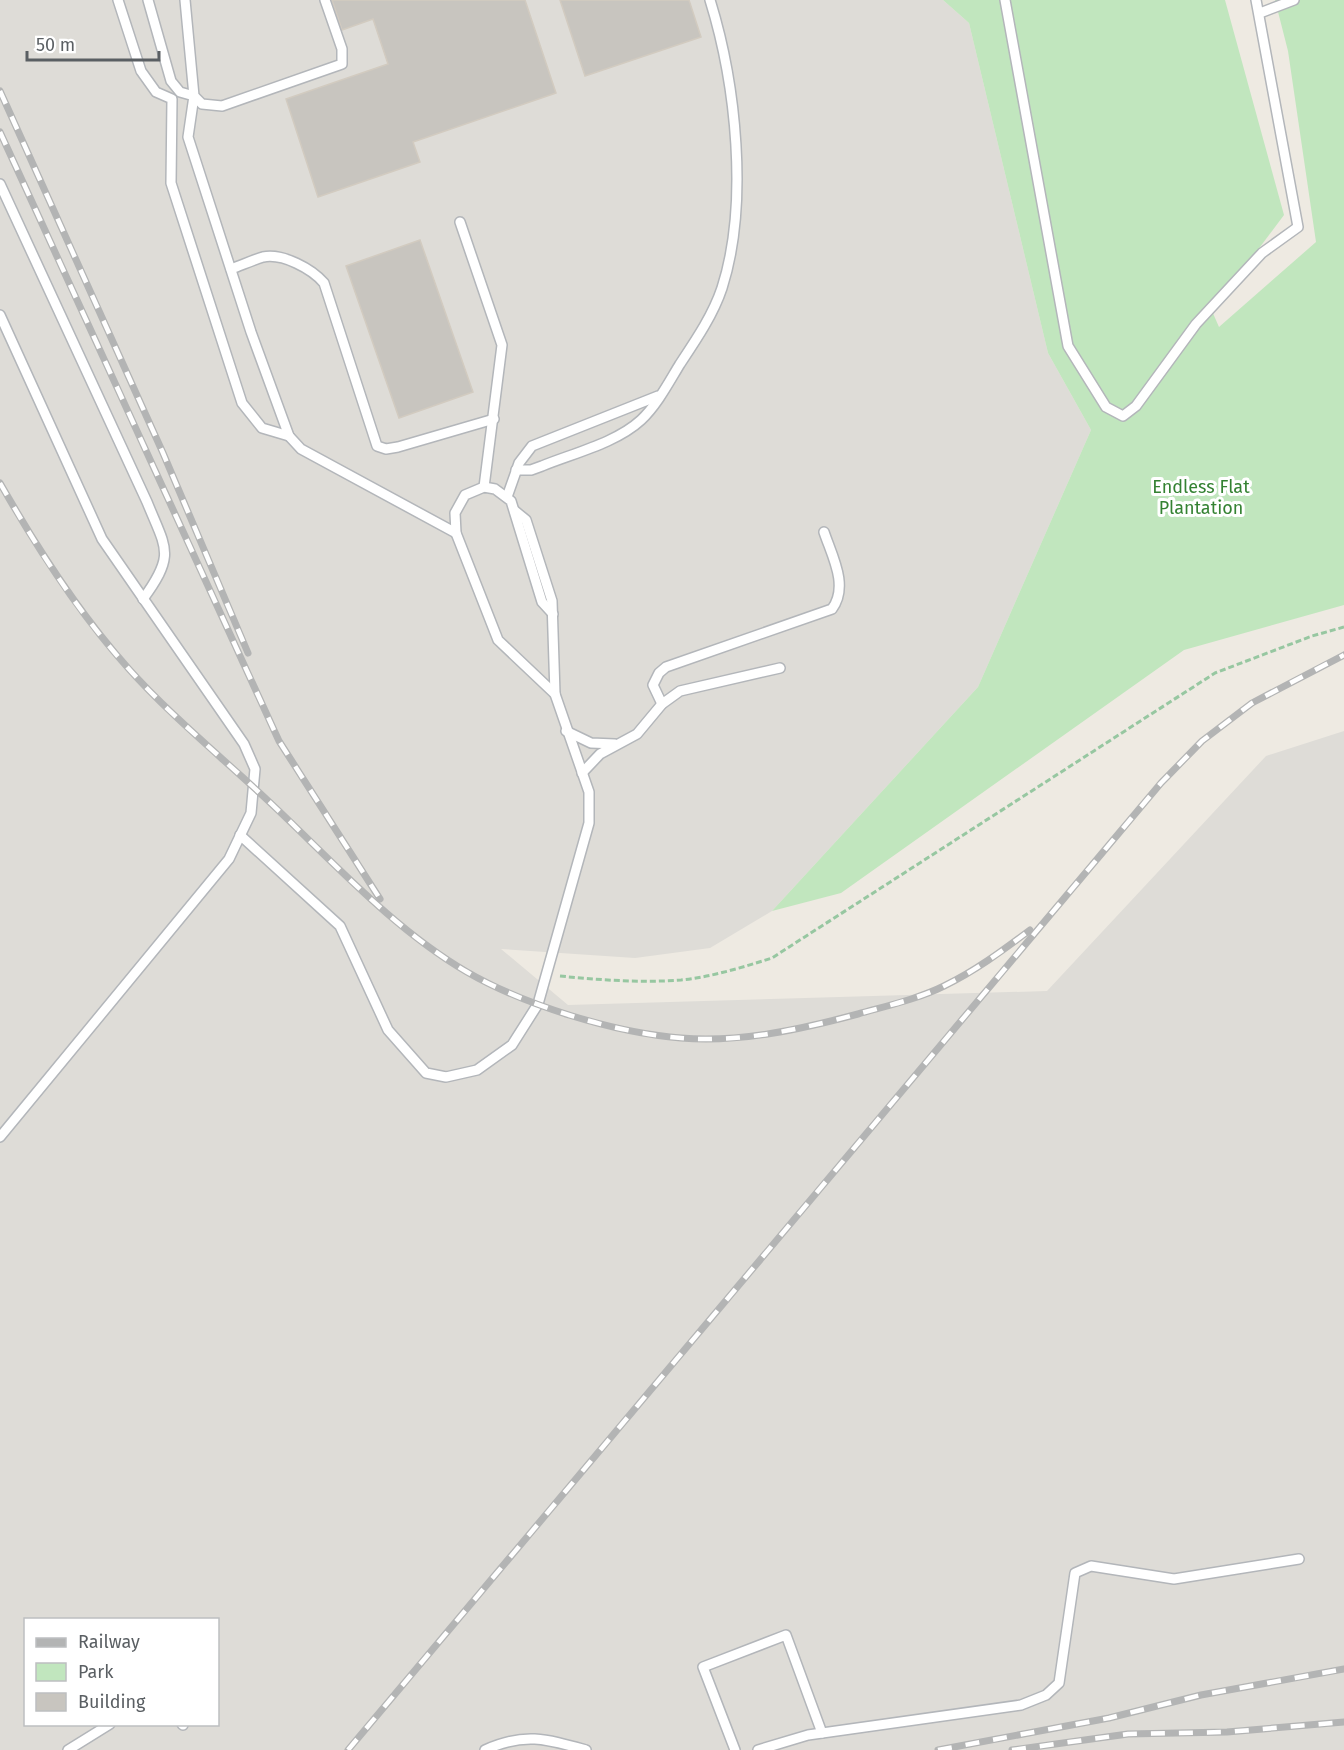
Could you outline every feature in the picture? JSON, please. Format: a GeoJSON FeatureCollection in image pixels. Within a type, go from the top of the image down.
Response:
{"type":"FeatureCollection","features":[{"type":"Feature","properties":{"kind":"lane"},"geometry":{"type":"LineString","coordinates":[[118,0],[141,71],[156,92],[172,99],[171,183],[242,403],[262,428],[289,436]]}},
{"type":"Feature","properties":{"kind":"lane"},"geometry":{"type":"LineString","coordinates":[[148,0],[171,81],[180,92],[194,96],[202,104],[222,106],[342,64],[343,55],[325,0]]}},
{"type":"Feature","properties":{"kind":"lane"},"geometry":{"type":"LineString","coordinates":[[185,0],[194,96],[188,137],[289,436],[301,448],[456,533]]}},
{"type":"Feature","properties":{"kind":"lane"},"geometry":{"type":"LineString","coordinates":[[516,470],[531,470],[616,436],[641,420],[660,395],[703,327],[721,290],[734,242],[738,197],[729,76],[710,0]]}},
{"type":"Feature","properties":{"kind":"lane"},"geometry":{"type":"LineString","coordinates":[[1005,0],[1068,346],[1106,407],[1123,416],[1136,406],[1210,308],[1262,253],[1298,227],[1256,0]]}},
{"type":"Feature","properties":{"kind":"lane"},"geometry":{"type":"LineString","coordinates":[[1260,13],[1293,0]]}},
{"type":"Feature","properties":{"kind":"lane"},"geometry":{"type":"LineString","coordinates":[[0,184],[142,491],[166,550],[161,575],[143,598]]}},
{"type":"Feature","properties":{"kind":"lane"},"geometry":{"type":"LineString","coordinates":[[460,222],[502,345],[484,488]]}},
{"type":"Feature","properties":{"kind":"lane"},"geometry":{"type":"LineString","coordinates":[[231,269],[266,256],[282,259],[315,272],[324,283],[377,446],[386,449],[398,447],[494,419]]}},
{"type":"Feature","properties":{"kind":"lane"},"geometry":{"type":"LineString","coordinates":[[0,315],[102,539],[244,744],[255,769],[251,813],[229,859],[0,1137]]}},
{"type":"Feature","properties":{"kind":"lane"},"geometry":{"type":"LineString","coordinates":[[507,496],[523,455],[537,443],[660,395]]}},
{"type":"Feature","properties":{"kind":"lane"},"geometry":{"type":"LineString","coordinates":[[240,836],[340,926],[388,1030],[426,1073],[446,1077],[477,1070],[512,1045],[538,1004],[589,823],[589,792],[555,694],[552,601],[526,520],[515,511],[507,496],[495,489],[484,488],[465,495],[455,513],[456,533],[498,640],[555,694]]}},
{"type":"Feature","properties":{"kind":"lane"},"geometry":{"type":"LineString","coordinates":[[662,704],[653,685],[659,672],[666,667],[832,609],[838,601],[840,586],[824,532]]}},
{"type":"Feature","properties":{"kind":"lane"},"geometry":{"type":"LineString","coordinates":[[582,773],[595,759],[615,744],[637,734],[662,704],[680,691],[780,668]]}},
{"type":"Feature","properties":{"kind":"lane"},"geometry":{"type":"LineString","coordinates":[[566,731],[591,742],[615,744]]}},
{"type":"Feature","properties":{"kind":"lane"},"geometry":{"type":"LineString","coordinates":[[758,1750],[822,1733],[1021,1705],[1046,1695],[1059,1683],[1075,1573],[1091,1566],[1174,1579],[1299,1559]]}},
{"type":"Feature","properties":{"kind":"lane"},"geometry":{"type":"LineString","coordinates":[[735,1750],[704,1667],[786,1635],[822,1733]]}},
{"type":"Feature","properties":{"kind":"lane"},"geometry":{"type":"LineString","coordinates":[[68,1750],[108,1726]]}},
{"type":"Feature","properties":{"kind":"lane"},"geometry":{"type":"LineString","coordinates":[[485,1750],[505,1741],[538,1737],[586,1750]]}},
{"type":"Feature","properties":{"kind":"path"},"geometry":{"type":"LineString","coordinates":[[546,974],[597,980],[681,980],[733,970],[772,958],[1206,678],[1312,636],[1344,627]]}},
{"type":"Feature","properties":{"kind":"shaded area"},"geometry":{"type":"Polygon","coordinates":[[[0,0],[943,0],[969,23],[1048,353],[1091,430],[978,687],[772,911],[710,948],[635,958],[501,949],[568,1005],[1047,991],[1266,756],[1344,731],[1344,1750],[0,1750],[0,0]]]}},
{"type":"Feature","properties":{"kind":"green space","name":"Endless Flat Plantation"},"geometry":{"type":"Polygon","coordinates":[[[943,0],[1225,0],[1284,215],[1212,311],[1219,327],[1316,242],[1288,51],[1275,0],[1344,0],[1344,605],[1184,650],[841,893],[772,911],[978,687],[1091,430],[1048,353],[969,23],[943,0]]]}},
{"type":"Feature","properties":{"kind":"building"},"geometry":{"type":"Polygon","coordinates":[[[332,0],[525,0],[556,93],[413,142],[420,162],[318,197],[286,99],[388,64],[373,19],[342,30],[332,0]]]}},
{"type":"Feature","properties":{"kind":"building"},"geometry":{"type":"Polygon","coordinates":[[[560,0],[689,0],[701,37],[585,76],[560,0]]]}},
{"type":"Feature","properties":{"kind":"building"},"geometry":{"type":"Polygon","coordinates":[[[420,240],[473,392],[399,418],[346,266],[420,240]]]}},
{"type":"Feature","properties":{"kind":"railway"},"geometry":{"type":"LineString","coordinates":[[0,91],[163,453],[248,653]]}},
{"type":"Feature","properties":{"kind":"railway"},"geometry":{"type":"LineString","coordinates":[[0,132],[279,741],[380,899]]}},
{"type":"Feature","properties":{"kind":"railway"},"geometry":{"type":"LineString","coordinates":[[0,483],[75,602],[110,647],[160,702],[263,796],[360,890],[412,934],[467,972],[515,996],[599,1024],[655,1035],[703,1039],[748,1037],[815,1025],[924,995],[967,974],[1030,930]]}},
{"type":"Feature","properties":{"kind":"railway"},"geometry":{"type":"LineString","coordinates":[[348,1750],[1161,783],[1202,741],[1252,703],[1344,655]]}},
{"type":"Feature","properties":{"kind":"railway"},"geometry":{"type":"LineString","coordinates":[[938,1750],[1109,1718],[1201,1695],[1344,1669]]}},
{"type":"Feature","properties":{"kind":"railway"},"geometry":{"type":"LineString","coordinates":[[1012,1750],[1128,1734],[1227,1732],[1344,1722]]}}]}
